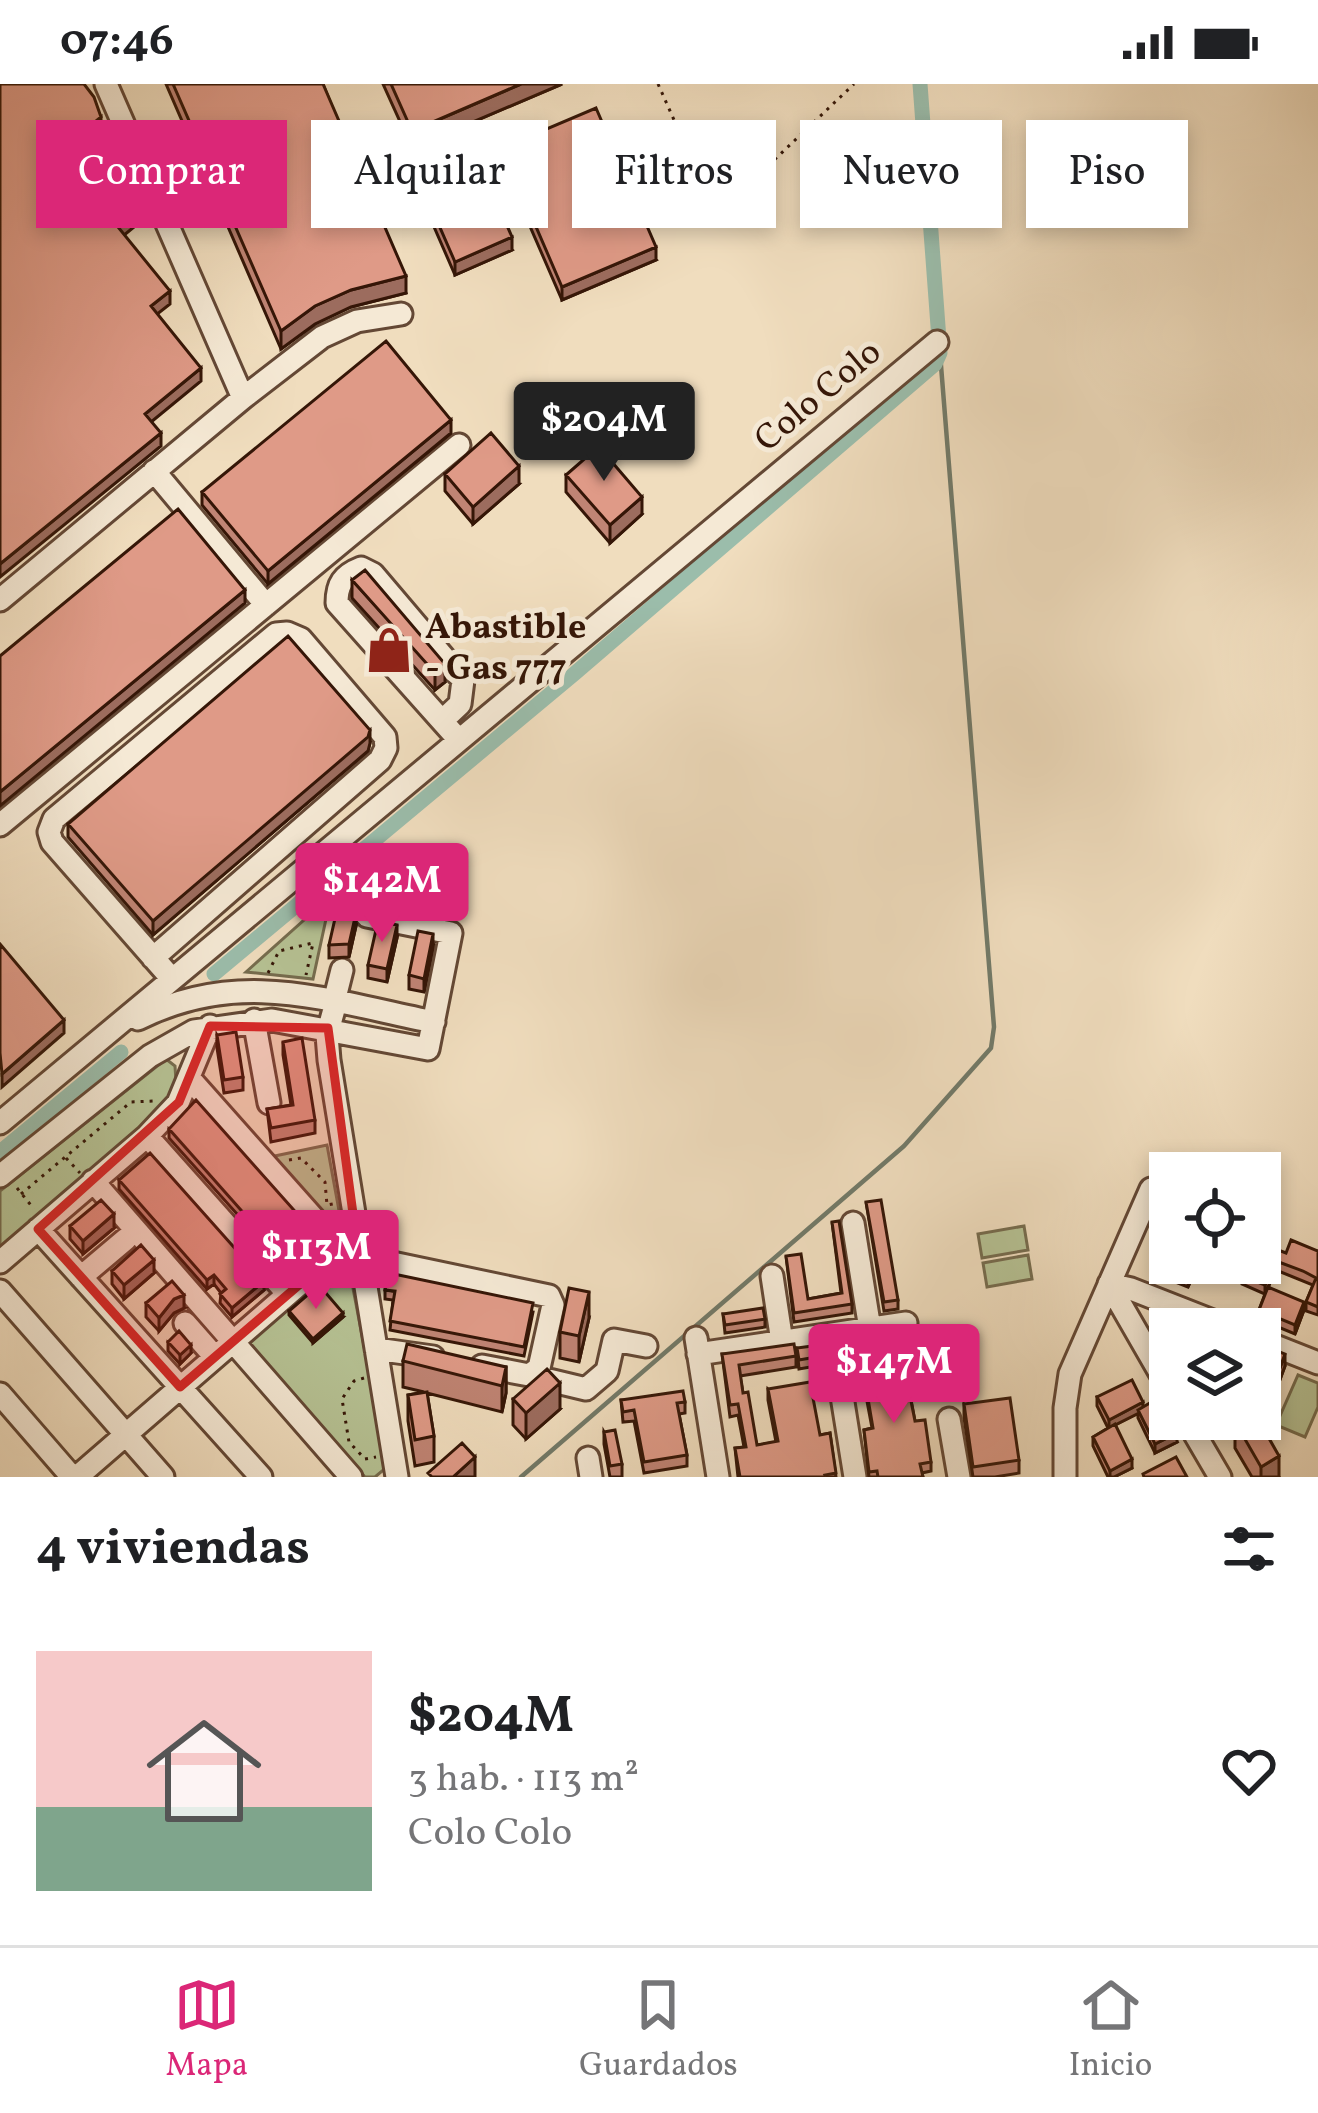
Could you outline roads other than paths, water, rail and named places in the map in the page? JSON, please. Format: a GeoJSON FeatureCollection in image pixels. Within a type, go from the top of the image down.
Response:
{"type":"FeatureCollection","features":[{"type":"Feature","properties":{"kind":"street"},"geometry":{"type":"LineString","coordinates":[[106,84],[243,398]]}},
{"type":"Feature","properties":{"kind":"street"},"geometry":{"type":"LineString","coordinates":[[0,600],[322,337],[357,321],[401,314]]}},
{"type":"Feature","properties":{"kind":"street","name":"Colo Colo"},"geometry":{"type":"LineString","coordinates":[[2,1119],[937,342]]}},
{"type":"Feature","properties":{"kind":"street"},"geometry":{"type":"LineString","coordinates":[[0,825],[459,445]]}},
{"type":"Feature","properties":{"kind":"street"},"geometry":{"type":"LineString","coordinates":[[154,471],[266,605]]}},
{"type":"Feature","properties":{"kind":"street"},"geometry":{"type":"LineString","coordinates":[[442,721],[460,704],[463,680],[373,574],[361,568],[347,573],[337,587],[337,603],[442,721],[459,740]]}},
{"type":"Feature","properties":{"kind":"street"},"geometry":{"type":"LineString","coordinates":[[154,958],[380,760],[386,748],[385,737],[301,639],[276,634],[54,819],[49,832],[52,842],[172,980]]}},
{"type":"Feature","properties":{"kind":"street"},"geometry":{"type":"LineString","coordinates":[[2,1175],[164,1047],[210,1026],[254,1020],[328,1028],[428,1049],[451,933],[367,916]]}},
{"type":"Feature","properties":{"kind":"street"},"geometry":{"type":"LineString","coordinates":[[191,964],[195,979],[209,994]]}},
{"type":"Feature","properties":{"kind":"street"},"geometry":{"type":"LineString","coordinates":[[342,970],[328,1028],[346,1250],[376,1348],[397,1477]]}},
{"type":"Feature","properties":{"kind":"street","name":"Colo Colo"},"geometry":{"type":"LineString","coordinates":[[105,1035],[161,1007],[209,994],[265,990],[434,1022]]}},
{"type":"Feature","properties":{"kind":"street"},"geometry":{"type":"LineString","coordinates":[[254,1020],[269,1103]]}},
{"type":"Feature","properties":{"kind":"street"},"geometry":{"type":"LineString","coordinates":[[0,1262],[147,1136],[179,1101],[210,1026]]}},
{"type":"Feature","properties":{"kind":"street"},"geometry":{"type":"LineString","coordinates":[[164,1047],[187,1062],[190,1079],[346,1250],[549,1296],[553,1306],[539,1367],[529,1375]]}},
{"type":"Feature","properties":{"kind":"street"},"geometry":{"type":"LineString","coordinates":[[147,1136],[287,1293]]}},
{"type":"Feature","properties":{"kind":"street"},"geometry":{"type":"LineString","coordinates":[[92,1183],[351,1477]]}},
{"type":"Feature","properties":{"kind":"street"},"geometry":{"type":"LineString","coordinates":[[1065,1477],[1067,1387],[1149,1194]]}},
{"type":"Feature","properties":{"kind":"street"},"geometry":{"type":"LineString","coordinates":[[853,1223],[870,1329]]}},
{"type":"Feature","properties":{"kind":"street"},"geometry":{"type":"LineString","coordinates":[[42,1226],[261,1477]]}},
{"type":"Feature","properties":{"kind":"street"},"geometry":{"type":"LineString","coordinates":[[82,1277],[126,1239]]}},
{"type":"Feature","properties":{"kind":"street"},"geometry":{"type":"LineString","coordinates":[[0,1394],[75,1477],[287,1293],[346,1250]]}},
{"type":"Feature","properties":{"kind":"street"},"geometry":{"type":"LineString","coordinates":[[772,1276],[782,1342]]}},
{"type":"Feature","properties":{"kind":"street"},"geometry":{"type":"LineString","coordinates":[[1109,1284],[1181,1308]]}},
{"type":"Feature","properties":{"kind":"street"},"geometry":{"type":"LineString","coordinates":[[1109,1284],[1149,1354]]}},
{"type":"Feature","properties":{"kind":"street"},"geometry":{"type":"LineString","coordinates":[[0,1291],[163,1477]]}},
{"type":"Feature","properties":{"kind":"street"},"geometry":{"type":"LineString","coordinates":[[185,1323],[214,1357]]}},
{"type":"Feature","properties":{"kind":"street"},"geometry":{"type":"LineString","coordinates":[[718,1477],[697,1346],[782,1342],[906,1323]]}},
{"type":"Feature","properties":{"kind":"street"},"geometry":{"type":"LineString","coordinates":[[832,1334],[855,1477]]}},
{"type":"Feature","properties":{"kind":"street"},"geometry":{"type":"LineString","coordinates":[[376,1348],[586,1389],[607,1371],[614,1340],[646,1346]]}},
{"type":"Feature","properties":{"kind":"street"},"geometry":{"type":"LineString","coordinates":[[1281,1348],[1318,1363]]}},
{"type":"Feature","properties":{"kind":"street"},"geometry":{"type":"LineString","coordinates":[[949,1419],[959,1477]]}},
{"type":"Feature","properties":{"kind":"street"},"geometry":{"type":"LineString","coordinates":[[1198,1440],[1220,1477]]}},
{"type":"Feature","properties":{"kind":"waterway"},"geometry":{"type":"LineString","coordinates":[[214,974],[935,364],[940,353],[920,84]]}},
{"type":"Feature","properties":{"kind":"waterway"},"geometry":{"type":"LineString","coordinates":[[521,1477],[904,1146],[991,1048],[994,1027],[940,353]]}},
{"type":"Feature","properties":{"kind":"waterway"},"geometry":{"type":"LineString","coordinates":[[0,1152],[121,1052]]}},
{"type":"Feature","properties":{"kind":"place","name":"Abastible - Gas 777"},"geometry":{"type":"Point","coordinates":[389,650]}}]}
